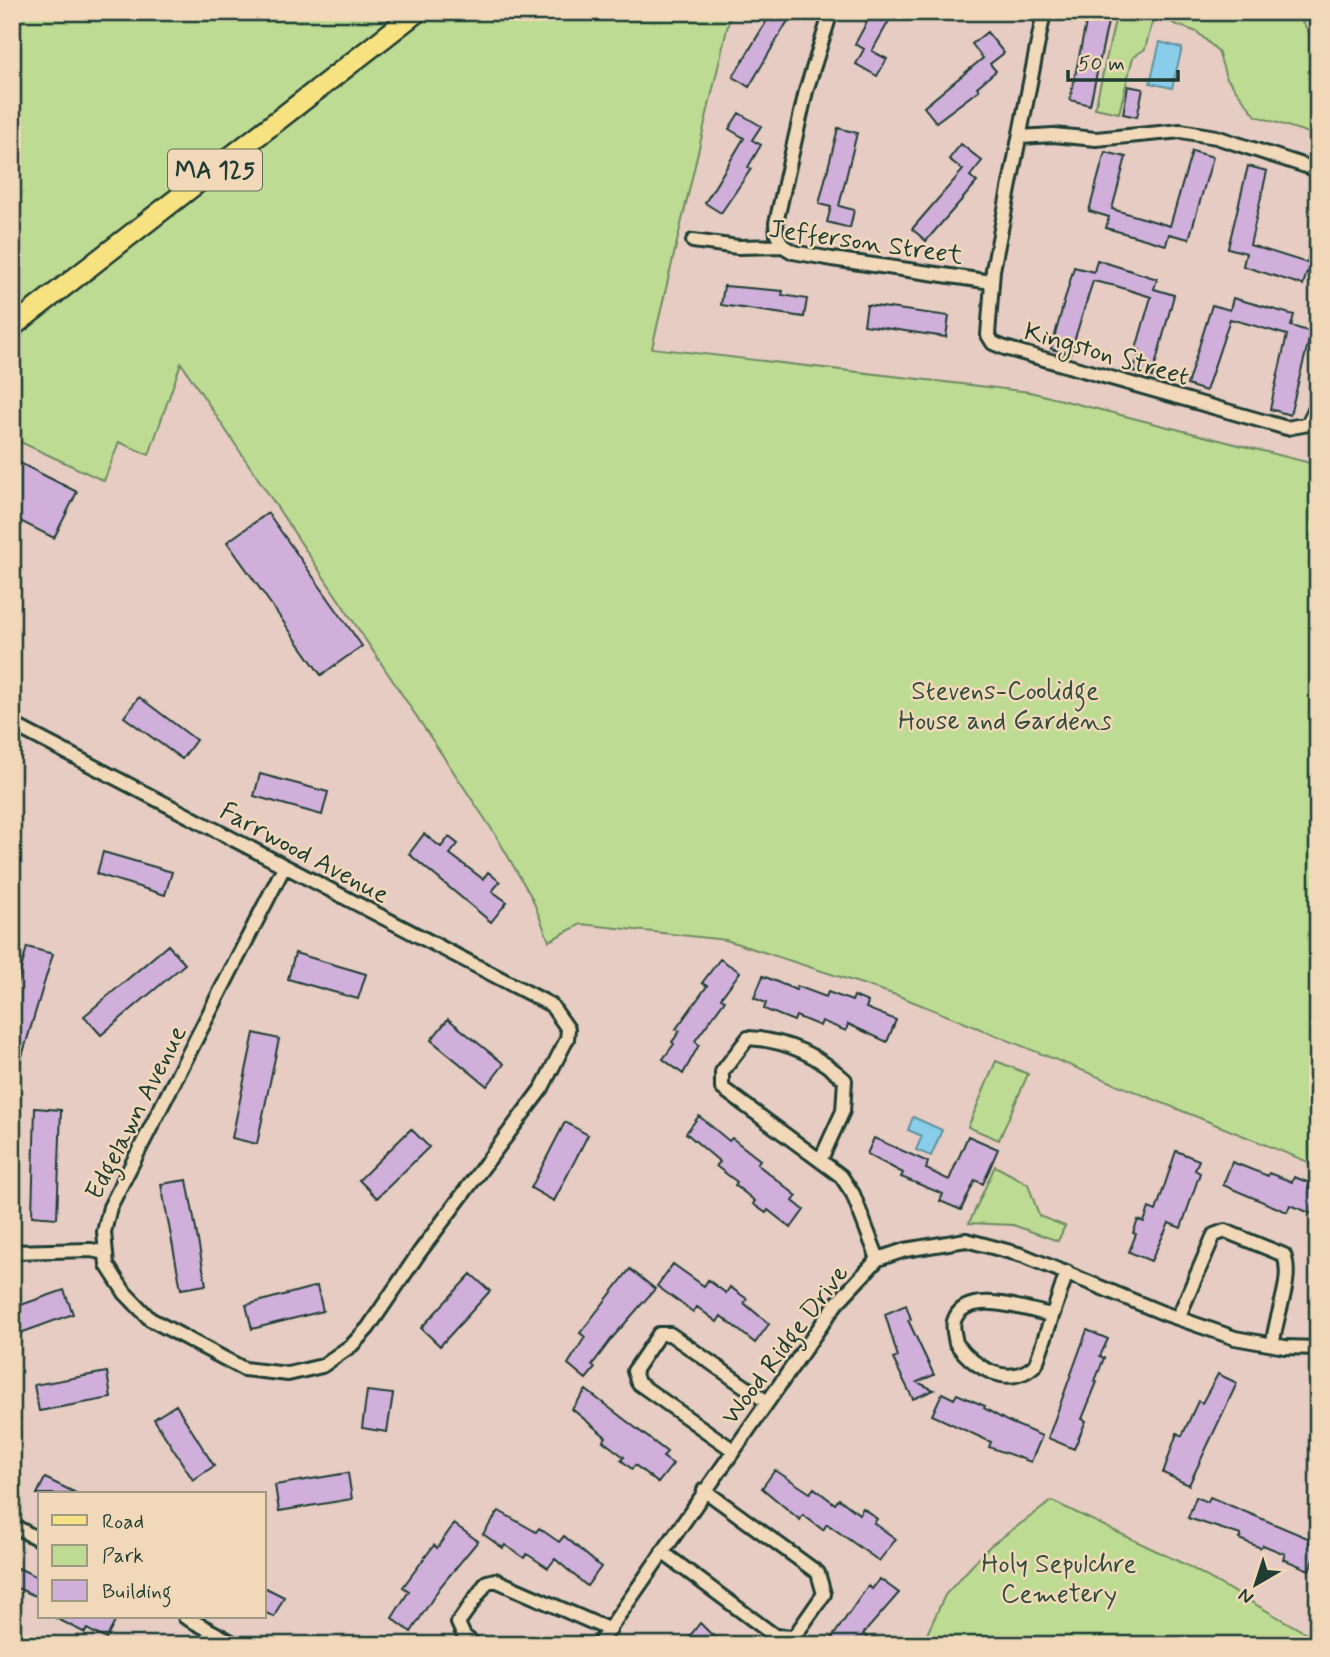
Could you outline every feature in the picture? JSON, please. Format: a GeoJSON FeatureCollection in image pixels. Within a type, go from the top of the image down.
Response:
{"type":"FeatureCollection","features":[{"type":"Feature","properties":{"kind":"main road","name":"MA 125"},"geometry":{"type":"LineString","coordinates":[[12,327],[417,12]]}},
{"type":"Feature","properties":{"kind":"street"},"geometry":{"type":"LineString","coordinates":[[783,246],[777,235],[776,222],[801,110],[831,12]]}},
{"type":"Feature","properties":{"kind":"street","name":"Kingston Street"},"geometry":{"type":"LineString","coordinates":[[1044,12],[992,282],[988,335],[993,343],[1287,428],[1295,429],[1308,424],[1318,404]]}},
{"type":"Feature","properties":{"kind":"street"},"geometry":{"type":"LineString","coordinates":[[1020,137],[1054,135],[1096,139],[1181,131],[1216,137],[1318,170]]}},
{"type":"Feature","properties":{"kind":"street","name":"Jefferson Street"},"geometry":{"type":"LineString","coordinates":[[693,241],[737,247],[783,246],[793,252],[832,259],[992,282]]}},
{"type":"Feature","properties":{"kind":"street","name":"Farrwood Avenue"},"geometry":{"type":"LineString","coordinates":[[12,724],[551,1005],[568,1029]]}},
{"type":"Feature","properties":{"kind":"street","name":"Edgelawn Avenue"},"geometry":{"type":"LineString","coordinates":[[284,867],[110,1207],[104,1233],[106,1253],[115,1280],[139,1310],[190,1342],[244,1369],[265,1373],[304,1373],[321,1366],[352,1345],[368,1328],[419,1253],[542,1087],[567,1039],[568,1029]]}},
{"type":"Feature","properties":{"kind":"street"},"geometry":{"type":"LineString","coordinates":[[821,1159],[843,1111],[845,1080],[815,1057],[775,1041],[748,1038],[722,1072],[722,1088],[821,1159],[841,1177],[853,1194],[878,1259]]}},
{"type":"Feature","properties":{"kind":"street"},"geometry":{"type":"LineString","coordinates":[[1178,1318],[1214,1235],[1225,1231],[1284,1255],[1289,1268],[1274,1324],[1273,1345]]}},
{"type":"Feature","properties":{"kind":"street","name":"Wood Ridge Drive"},"geometry":{"type":"LineString","coordinates":[[598,1645],[836,1304],[878,1259],[905,1250],[966,1240],[1022,1255],[1235,1338],[1273,1345],[1318,1348]]}},
{"type":"Feature","properties":{"kind":"street"},"geometry":{"type":"LineString","coordinates":[[12,1251],[91,1250],[106,1253]]}},
{"type":"Feature","properties":{"kind":"street"},"geometry":{"type":"LineString","coordinates":[[1051,1315],[987,1301],[965,1308],[958,1315],[953,1322],[956,1343],[983,1369],[1017,1376],[1028,1372],[1036,1364],[1067,1272]]}},
{"type":"Feature","properties":{"kind":"street"},"geometry":{"type":"LineString","coordinates":[[733,1451],[638,1383],[634,1371],[659,1334],[670,1334],[767,1402]]}},
{"type":"Feature","properties":{"kind":"street"},"geometry":{"type":"LineString","coordinates":[[662,1552],[775,1636],[794,1637],[824,1594],[818,1573],[704,1490]]}},
{"type":"Feature","properties":{"kind":"street"},"geometry":{"type":"LineString","coordinates":[[12,1525],[38,1539]]}},
{"type":"Feature","properties":{"kind":"street"},"geometry":{"type":"LineString","coordinates":[[475,1645],[464,1636],[458,1623],[487,1582],[495,1580],[610,1630]]}},
{"type":"Feature","properties":{"kind":"street"},"geometry":{"type":"LineString","coordinates":[[187,1618],[237,1645]]}},
{"type":"Feature","properties":{"kind":"green space","name":"Stevens-Coolidge House and Gardens"},"geometry":{"type":"Polygon","coordinates":[[[12,12],[731,12],[652,348],[1030,392],[1318,465],[1318,1166],[899,996],[726,940],[581,924],[549,941],[532,898],[495,834],[181,363],[149,455],[119,442],[104,481],[12,438],[12,12]]]}},
{"type":"Feature","properties":{"kind":"green space"},"geometry":{"type":"Polygon","coordinates":[[[1106,12],[1155,12],[1145,49],[1133,57],[1119,113],[1095,108],[1116,16],[1106,12]]]}},
{"type":"Feature","properties":{"kind":"green space"},"geometry":{"type":"Polygon","coordinates":[[[1163,12],[1296,12],[1314,40],[1318,40],[1318,136],[1256,116],[1226,77],[1218,51],[1197,32],[1174,24],[1163,12]]]}},
{"type":"Feature","properties":{"kind":"green space"},"geometry":{"type":"Polygon","coordinates":[[[996,1061],[1028,1074],[999,1140],[968,1127],[996,1061]]]}},
{"type":"Feature","properties":{"kind":"green space"},"geometry":{"type":"Polygon","coordinates":[[[995,1166],[1028,1184],[1039,1216],[1065,1226],[1058,1241],[1013,1225],[969,1223],[995,1166]]]}},
{"type":"Feature","properties":{"kind":"green space","name":"Holy Sepulchre Cemetery"},"geometry":{"type":"Polygon","coordinates":[[[1052,1501],[1186,1565],[1318,1640],[1318,1645],[922,1645],[945,1595],[990,1546],[1052,1501]]]}},
{"type":"Feature","properties":{"kind":"water"},"geometry":{"type":"Polygon","coordinates":[[[1160,42],[1182,48],[1172,88],[1150,83],[1160,42]]]}},
{"type":"Feature","properties":{"kind":"water"},"geometry":{"type":"Polygon","coordinates":[[[913,1117],[942,1130],[931,1156],[916,1150],[922,1136],[908,1130],[913,1117]]]}},
{"type":"Feature","properties":{"kind":"building"},"geometry":{"type":"Polygon","coordinates":[[[772,12],[789,19],[749,87],[733,77],[772,12]]]}},
{"type":"Feature","properties":{"kind":"building"},"geometry":{"type":"Polygon","coordinates":[[[869,12],[894,12],[872,51],[887,59],[877,76],[856,64],[864,49],[855,44],[867,22],[864,20],[869,12]]]}},
{"type":"Feature","properties":{"kind":"building"},"geometry":{"type":"Polygon","coordinates":[[[1087,18],[1108,22],[1090,105],[1070,100],[1087,18]]]}},
{"type":"Feature","properties":{"kind":"building"},"geometry":{"type":"Polygon","coordinates":[[[987,32],[1004,53],[990,64],[996,71],[977,87],[979,90],[936,122],[924,107],[983,58],[972,44],[987,32]]]}},
{"type":"Feature","properties":{"kind":"building"},"geometry":{"type":"Polygon","coordinates":[[[1128,86],[1143,89],[1137,117],[1123,114],[1128,86]]]}},
{"type":"Feature","properties":{"kind":"building"},"geometry":{"type":"Polygon","coordinates":[[[739,113],[761,126],[752,140],[761,145],[748,167],[751,169],[721,213],[705,203],[744,138],[729,129],[739,113]]]}},
{"type":"Feature","properties":{"kind":"building"},"geometry":{"type":"Polygon","coordinates":[[[838,128],[857,133],[839,206],[854,210],[850,228],[827,222],[831,207],[819,204],[838,128]]]}},
{"type":"Feature","properties":{"kind":"building"},"geometry":{"type":"Polygon","coordinates":[[[961,144],[982,161],[970,176],[977,182],[926,241],[912,229],[963,170],[949,159],[961,144]]]}},
{"type":"Feature","properties":{"kind":"building"},"geometry":{"type":"Polygon","coordinates":[[[1192,151],[1213,157],[1189,239],[1169,234],[1166,245],[1106,228],[1109,217],[1089,211],[1105,152],[1126,157],[1112,209],[1170,226],[1192,151]]]}},
{"type":"Feature","properties":{"kind":"building"},"geometry":{"type":"Polygon","coordinates":[[[1248,166],[1267,171],[1250,245],[1307,263],[1314,237],[1318,238],[1318,275],[1307,272],[1303,285],[1243,266],[1246,253],[1228,248],[1248,166]]]}},
{"type":"Feature","properties":{"kind":"building"},"geometry":{"type":"Polygon","coordinates":[[[1097,260],[1157,279],[1154,289],[1174,295],[1152,377],[1133,371],[1140,350],[1136,349],[1151,297],[1116,286],[1093,281],[1070,354],[1051,349],[1074,267],[1094,272],[1097,260]]]}},
{"type":"Feature","properties":{"kind":"building"},"geometry":{"type":"Polygon","coordinates":[[[724,286],[783,291],[782,295],[807,299],[804,317],[721,305],[724,286]]]}},
{"type":"Feature","properties":{"kind":"building"},"geometry":{"type":"Polygon","coordinates":[[[1233,298],[1294,315],[1291,326],[1311,332],[1290,415],[1270,409],[1287,335],[1230,319],[1206,391],[1187,385],[1212,305],[1230,310],[1233,298]]]}},
{"type":"Feature","properties":{"kind":"building"},"geometry":{"type":"Polygon","coordinates":[[[867,305],[949,316],[946,337],[864,325],[867,305]]]}},
{"type":"Feature","properties":{"kind":"building"},"geometry":{"type":"Polygon","coordinates":[[[12,459],[77,492],[54,538],[12,517],[12,459]]]}},
{"type":"Feature","properties":{"kind":"building"},"geometry":{"type":"Polygon","coordinates":[[[268,513],[362,646],[321,675],[227,542],[268,513]]]}},
{"type":"Feature","properties":{"kind":"building"},"geometry":{"type":"Polygon","coordinates":[[[139,697],[196,740],[182,759],[124,717],[139,697]]]}},
{"type":"Feature","properties":{"kind":"building"},"geometry":{"type":"Polygon","coordinates":[[[260,774],[328,792],[322,815],[254,796],[260,774]]]}},
{"type":"Feature","properties":{"kind":"building"},"geometry":{"type":"Polygon","coordinates":[[[424,834],[441,847],[449,837],[458,844],[450,854],[483,879],[488,872],[500,882],[492,891],[507,902],[491,922],[409,854],[424,834]]]}},
{"type":"Feature","properties":{"kind":"building"},"geometry":{"type":"Polygon","coordinates":[[[103,852],[172,872],[165,895],[97,874],[103,852]]]}},
{"type":"Feature","properties":{"kind":"building"},"geometry":{"type":"Polygon","coordinates":[[[168,945],[185,964],[101,1035],[84,1016],[168,945]]]}},
{"type":"Feature","properties":{"kind":"building"},"geometry":{"type":"Polygon","coordinates":[[[27,947],[53,954],[16,1076],[12,1075],[12,1002],[27,947]]]}},
{"type":"Feature","properties":{"kind":"building"},"geometry":{"type":"Polygon","coordinates":[[[295,953],[366,974],[358,999],[288,979],[295,953]]]}},
{"type":"Feature","properties":{"kind":"building"},"geometry":{"type":"Polygon","coordinates":[[[720,959],[740,972],[721,998],[725,1000],[695,1041],[699,1045],[683,1074],[663,1059],[680,1031],[676,1029],[707,986],[702,983],[720,959]]]}},
{"type":"Feature","properties":{"kind":"building"},"geometry":{"type":"Polygon","coordinates":[[[763,976],[796,990],[797,986],[826,997],[828,992],[852,1001],[854,996],[868,1002],[866,1008],[896,1020],[887,1042],[848,1024],[846,1031],[822,1021],[820,1026],[796,1016],[794,1021],[764,1009],[766,1003],[754,998],[763,976]]]}},
{"type":"Feature","properties":{"kind":"building"},"geometry":{"type":"Polygon","coordinates":[[[448,1019],[504,1064],[487,1086],[431,1040],[448,1019]]]}},
{"type":"Feature","properties":{"kind":"building"},"geometry":{"type":"Polygon","coordinates":[[[254,1033],[279,1039],[257,1144],[232,1138],[254,1033]]]}},
{"type":"Feature","properties":{"kind":"building"},"geometry":{"type":"Polygon","coordinates":[[[35,1108],[61,1110],[57,1218],[32,1216],[35,1108]]]}},
{"type":"Feature","properties":{"kind":"building"},"geometry":{"type":"Polygon","coordinates":[[[699,1116],[729,1141],[732,1138],[760,1160],[757,1164],[797,1196],[793,1201],[804,1210],[791,1228],[768,1210],[766,1213],[753,1204],[755,1201],[735,1185],[737,1182],[716,1166],[720,1162],[686,1133],[699,1116]]]}},
{"type":"Feature","properties":{"kind":"building"},"geometry":{"type":"Polygon","coordinates":[[[565,1122],[588,1135],[554,1201],[531,1188],[565,1122]]]}},
{"type":"Feature","properties":{"kind":"building"},"geometry":{"type":"Polygon","coordinates":[[[411,1129],[429,1147],[377,1198],[359,1180],[411,1129]]]}},
{"type":"Feature","properties":{"kind":"building"},"geometry":{"type":"Polygon","coordinates":[[[968,1136],[998,1149],[983,1184],[975,1180],[961,1210],[940,1201],[943,1194],[901,1177],[903,1173],[867,1154],[874,1138],[928,1162],[926,1169],[949,1180],[968,1136]]]}},
{"type":"Feature","properties":{"kind":"building"},"geometry":{"type":"Polygon","coordinates":[[[1176,1151],[1199,1160],[1195,1170],[1200,1173],[1181,1228],[1169,1223],[1151,1261],[1129,1252],[1136,1234],[1133,1233],[1138,1220],[1144,1222],[1149,1208],[1156,1211],[1176,1151]]]}},
{"type":"Feature","properties":{"kind":"building"},"geometry":{"type":"Polygon","coordinates":[[[1232,1162],[1268,1176],[1269,1173],[1292,1182],[1294,1177],[1310,1183],[1308,1188],[1318,1192],[1318,1216],[1290,1205],[1287,1212],[1223,1185],[1232,1162]]]}},
{"type":"Feature","properties":{"kind":"building"},"geometry":{"type":"Polygon","coordinates":[[[187,1180],[206,1285],[181,1289],[161,1184],[187,1180]]]}},
{"type":"Feature","properties":{"kind":"building"},"geometry":{"type":"Polygon","coordinates":[[[673,1264],[704,1286],[708,1280],[726,1293],[730,1287],[747,1299],[744,1303],[769,1324],[755,1343],[721,1316],[717,1322],[697,1307],[693,1312],[657,1286],[673,1264]]]}},
{"type":"Feature","properties":{"kind":"building"},"geometry":{"type":"Polygon","coordinates":[[[630,1269],[655,1289],[613,1337],[592,1365],[595,1368],[586,1379],[568,1364],[585,1337],[580,1333],[630,1269]]]}},
{"type":"Feature","properties":{"kind":"building"},"geometry":{"type":"Polygon","coordinates":[[[471,1274],[490,1291],[440,1346],[421,1328],[471,1274]]]}},
{"type":"Feature","properties":{"kind":"building"},"geometry":{"type":"Polygon","coordinates":[[[317,1286],[323,1311],[252,1329],[246,1305],[317,1286]]]}},
{"type":"Feature","properties":{"kind":"building"},"geometry":{"type":"Polygon","coordinates":[[[64,1290],[73,1314],[12,1336],[12,1308],[64,1290]]]}},
{"type":"Feature","properties":{"kind":"building"},"geometry":{"type":"Polygon","coordinates":[[[906,1305],[911,1319],[908,1320],[934,1375],[917,1382],[934,1390],[913,1399],[893,1359],[898,1357],[885,1314],[906,1305]]]}},
{"type":"Feature","properties":{"kind":"building"},"geometry":{"type":"Polygon","coordinates":[[[1087,1330],[1108,1339],[1100,1356],[1104,1358],[1095,1381],[1097,1382],[1082,1419],[1086,1421],[1074,1449],[1048,1438],[1087,1330]]]}},
{"type":"Feature","properties":{"kind":"building"},"geometry":{"type":"Polygon","coordinates":[[[107,1372],[111,1398],[39,1411],[34,1385],[107,1372]]]}},
{"type":"Feature","properties":{"kind":"building"},"geometry":{"type":"Polygon","coordinates":[[[1218,1374],[1237,1383],[1189,1485],[1163,1473],[1177,1433],[1182,1436],[1198,1401],[1202,1403],[1218,1374]]]}},
{"type":"Feature","properties":{"kind":"building"},"geometry":{"type":"Polygon","coordinates":[[[586,1390],[667,1452],[663,1457],[673,1464],[658,1483],[635,1465],[632,1469],[621,1460],[624,1457],[603,1441],[606,1437],[572,1409],[586,1390]]]}},
{"type":"Feature","properties":{"kind":"building"},"geometry":{"type":"Polygon","coordinates":[[[367,1391],[393,1394],[387,1432],[362,1428],[367,1391]]]}},
{"type":"Feature","properties":{"kind":"building"},"geometry":{"type":"Polygon","coordinates":[[[942,1393],[954,1399],[957,1394],[985,1406],[984,1408],[1007,1421],[1042,1436],[1031,1462],[989,1447],[991,1442],[932,1415],[942,1393]]]}},
{"type":"Feature","properties":{"kind":"building"},"geometry":{"type":"Polygon","coordinates":[[[176,1405],[214,1466],[193,1480],[154,1419],[176,1405]]]}},
{"type":"Feature","properties":{"kind":"building"},"geometry":{"type":"Polygon","coordinates":[[[775,1470],[810,1493],[814,1488],[835,1504],[839,1499],[859,1514],[863,1508],[877,1519],[874,1523],[896,1539],[879,1561],[827,1524],[823,1530],[803,1515],[800,1520],[762,1488],[775,1470]]]}},
{"type":"Feature","properties":{"kind":"building"},"geometry":{"type":"Polygon","coordinates":[[[348,1473],[352,1499],[279,1511],[275,1485],[348,1473]]]}},
{"type":"Feature","properties":{"kind":"building"},"geometry":{"type":"Polygon","coordinates":[[[45,1478],[74,1492],[38,1492],[45,1478]]]}},
{"type":"Feature","properties":{"kind":"building"},"geometry":{"type":"Polygon","coordinates":[[[1196,1497],[1208,1502],[1210,1497],[1310,1539],[1309,1543],[1318,1548],[1309,1570],[1283,1559],[1285,1554],[1239,1539],[1241,1535],[1188,1518],[1196,1497]]]}},
{"type":"Feature","properties":{"kind":"building"},"geometry":{"type":"Polygon","coordinates":[[[499,1511],[536,1532],[539,1528],[559,1542],[564,1536],[601,1567],[587,1586],[555,1559],[548,1568],[527,1554],[524,1558],[505,1545],[503,1548],[483,1534],[499,1511]]]}},
{"type":"Feature","properties":{"kind":"building"},"geometry":{"type":"Polygon","coordinates":[[[454,1524],[478,1541],[440,1587],[411,1632],[392,1618],[409,1591],[403,1587],[434,1545],[437,1548],[454,1524]]]}},
{"type":"Feature","properties":{"kind":"building"},"geometry":{"type":"Polygon","coordinates":[[[18,1568],[38,1577],[36,1596],[12,1586],[18,1568]]]}},
{"type":"Feature","properties":{"kind":"building"},"geometry":{"type":"Polygon","coordinates":[[[880,1579],[899,1593],[863,1634],[867,1637],[861,1645],[827,1645],[868,1586],[872,1589],[880,1579]]]}},
{"type":"Feature","properties":{"kind":"building"},"geometry":{"type":"Polygon","coordinates":[[[266,1588],[284,1597],[274,1617],[266,1613],[266,1588]]]}},
{"type":"Feature","properties":{"kind":"building"},"geometry":{"type":"Polygon","coordinates":[[[56,1618],[116,1620],[106,1639],[87,1629],[85,1633],[56,1618]]]}},
{"type":"Feature","properties":{"kind":"building"},"geometry":{"type":"Polygon","coordinates":[[[700,1623],[710,1633],[725,1645],[683,1645],[700,1623]]]}}]}
